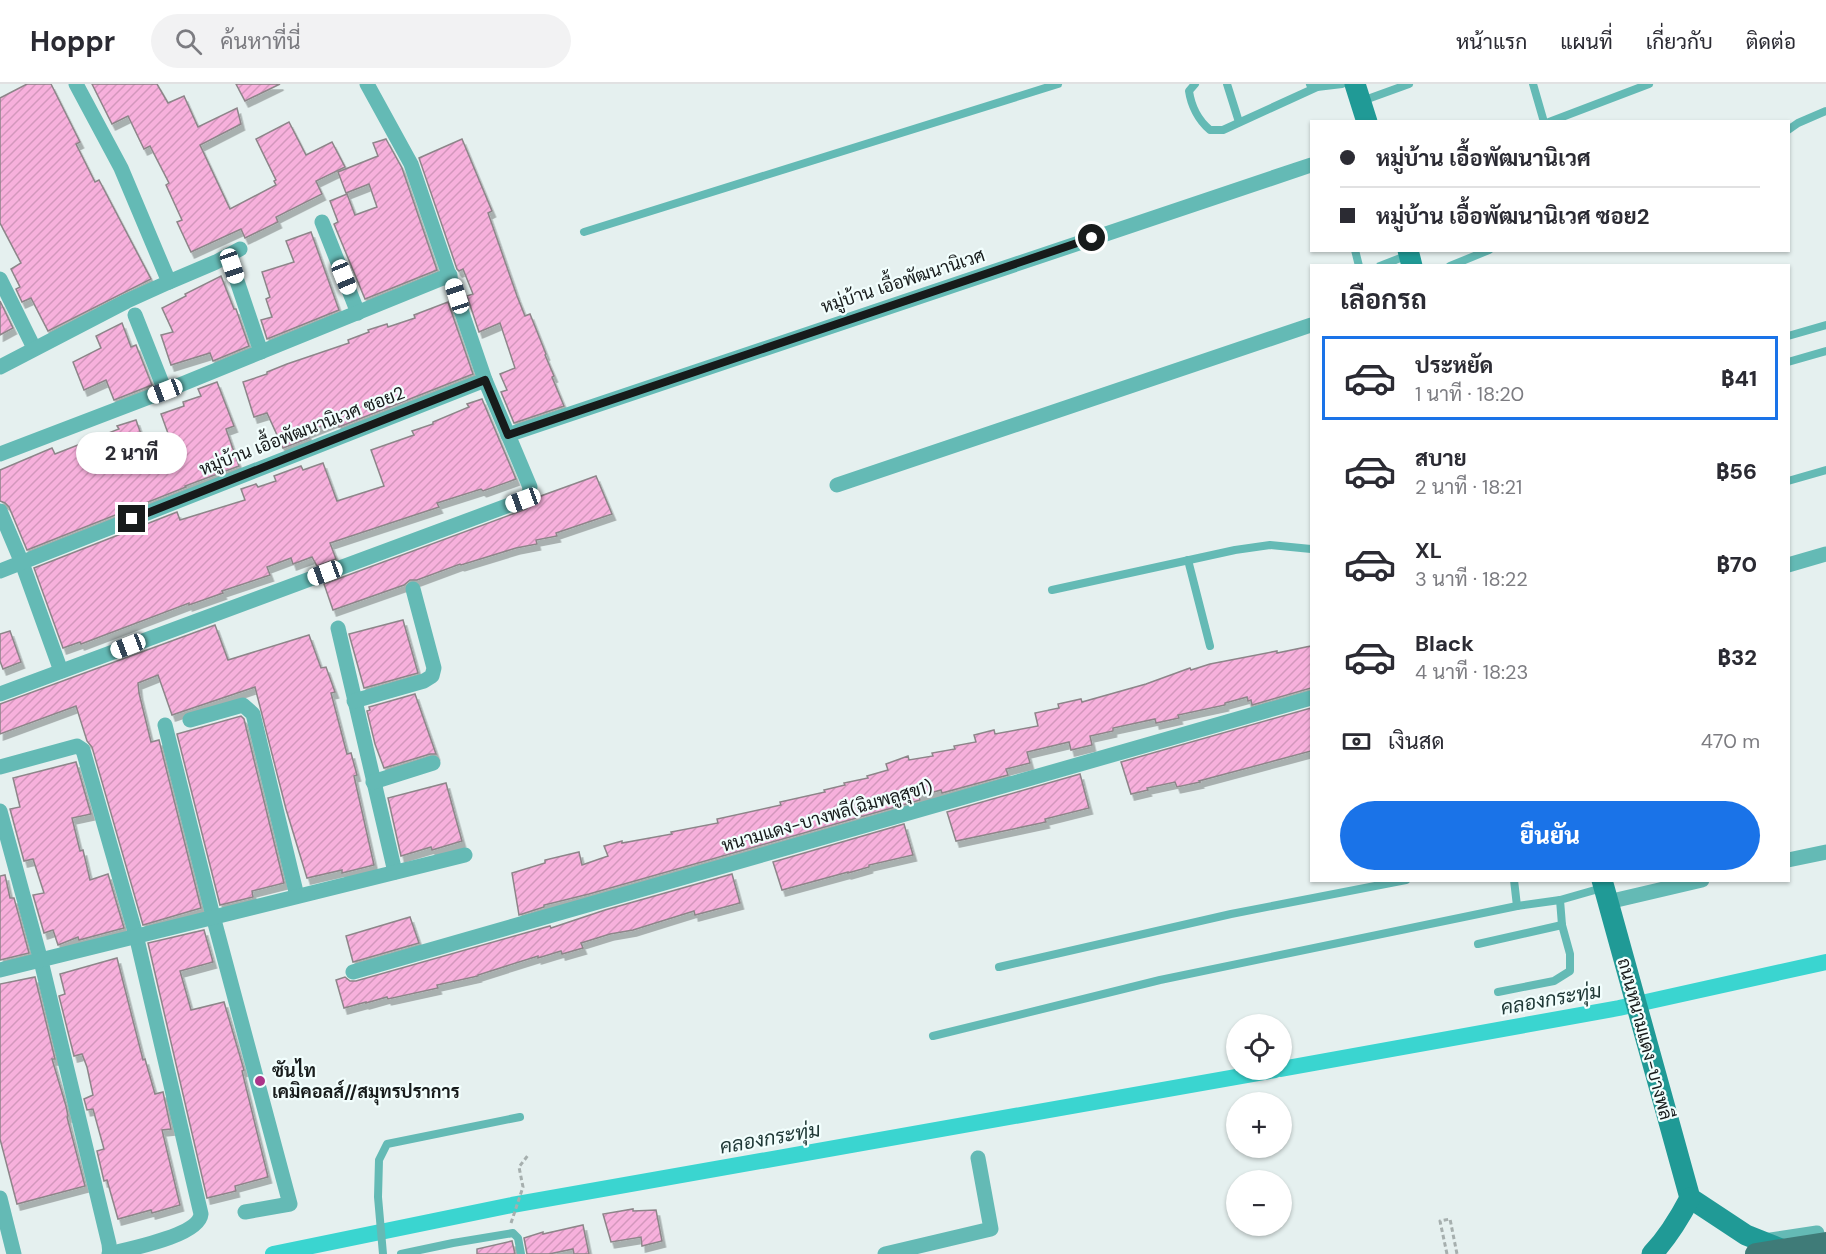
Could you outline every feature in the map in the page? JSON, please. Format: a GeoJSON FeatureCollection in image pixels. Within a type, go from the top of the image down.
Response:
{"type":"FeatureCollection","features":[{"type":"Feature","properties":{"kind":"main road","name":"ถนนหนามแดง-บางพลี"},"geometry":{"type":"LineString","coordinates":[[1604,890],[1690,1198]]}},
{"type":"Feature","properties":{"kind":"main road"},"geometry":{"type":"LineString","coordinates":[[1652,1254],[1670,1233],[1690,1198],[1758,1248],[1780,1249],[1826,1243]]}},
{"type":"Feature","properties":{"kind":"street"},"geometry":{"type":"LineString","coordinates":[[76,84],[121,168],[169,282]]}},
{"type":"Feature","properties":{"kind":"street"},"geometry":{"type":"LineString","coordinates":[[0,694],[523,500],[529,494],[530,487],[485,380],[411,164],[367,84]]}},
{"type":"Feature","properties":{"kind":"street","name":"หมู่บ้าน เอื้อพัฒนานิเวศ"},"geometry":{"type":"LineString","coordinates":[[508,435],[1310,165]]}},
{"type":"Feature","properties":{"kind":"street"},"geometry":{"type":"LineString","coordinates":[[322,222],[358,313]]}},
{"type":"Feature","properties":{"kind":"street"},"geometry":{"type":"LineString","coordinates":[[0,367],[127,301],[240,249]]}},
{"type":"Feature","properties":{"kind":"street"},"geometry":{"type":"LineString","coordinates":[[232,266],[261,352]]}},
{"type":"Feature","properties":{"kind":"street"},"geometry":{"type":"LineString","coordinates":[[0,454],[165,391],[450,275]]}},
{"type":"Feature","properties":{"kind":"street"},"geometry":{"type":"LineString","coordinates":[[0,279],[34,348]]}},
{"type":"Feature","properties":{"kind":"street"},"geometry":{"type":"LineString","coordinates":[[135,315],[165,391]]}},
{"type":"Feature","properties":{"kind":"street"},"geometry":{"type":"LineString","coordinates":[[837,485],[1310,326]]}},
{"type":"Feature","properties":{"kind":"street","name":"หมู่บ้าน เอื้อพัฒนานิเวศ ซอย2"},"geometry":{"type":"LineString","coordinates":[[0,571],[485,380]]}},
{"type":"Feature","properties":{"kind":"street"},"geometry":{"type":"LineString","coordinates":[[0,511],[62,671]]}},
{"type":"Feature","properties":{"kind":"street"},"geometry":{"type":"LineString","coordinates":[[1790,563],[1826,554]]}},
{"type":"Feature","properties":{"kind":"street"},"geometry":{"type":"LineString","coordinates":[[354,701],[424,681],[432,676],[434,668],[413,589]]}},
{"type":"Feature","properties":{"kind":"street"},"geometry":{"type":"LineString","coordinates":[[338,628],[395,872]]}},
{"type":"Feature","properties":{"kind":"street","name":"หนามแดง-บางพลี(ฉิมพลูสุข1)"},"geometry":{"type":"LineString","coordinates":[[353,972],[1310,698]]}},
{"type":"Feature","properties":{"kind":"street"},"geometry":{"type":"LineString","coordinates":[[190,720],[243,705],[253,714],[297,896]]}},
{"type":"Feature","properties":{"kind":"street"},"geometry":{"type":"LineString","coordinates":[[165,725],[290,1204],[245,1212]]}},
{"type":"Feature","properties":{"kind":"street"},"geometry":{"type":"LineString","coordinates":[[0,767],[77,746],[83,750],[136,935],[201,1218],[176,1236],[109,1254],[41,961],[0,811]]}},
{"type":"Feature","properties":{"kind":"street"},"geometry":{"type":"LineString","coordinates":[[374,782],[433,763]]}},
{"type":"Feature","properties":{"kind":"street"},"geometry":{"type":"LineString","coordinates":[[1790,860],[1826,852]]}},
{"type":"Feature","properties":{"kind":"street"},"geometry":{"type":"LineString","coordinates":[[0,970],[465,855]]}},
{"type":"Feature","properties":{"kind":"street"},"geometry":{"type":"LineString","coordinates":[[1604,890],[1682,882]]}},
{"type":"Feature","properties":{"kind":"street"},"geometry":{"type":"LineString","coordinates":[[885,1254],[990,1229],[978,1158]]}},
{"type":"Feature","properties":{"kind":"street"},"geometry":{"type":"LineString","coordinates":[[0,1198],[14,1254]]}},
{"type":"Feature","properties":{"kind":"street"},"geometry":{"type":"LineString","coordinates":[[1758,1248],[1826,1232]]}},
{"type":"Feature","properties":{"kind":"lane"},"geometry":{"type":"LineString","coordinates":[[584,232],[1058,84]]}},
{"type":"Feature","properties":{"kind":"lane"},"geometry":{"type":"LineString","coordinates":[[1195,84],[1189,91],[1191,102],[1204,125],[1210,130],[1222,130],[1313,86],[1342,84]]}},
{"type":"Feature","properties":{"kind":"lane"},"geometry":{"type":"LineString","coordinates":[[1227,84],[1239,122]]}},
{"type":"Feature","properties":{"kind":"lane"},"geometry":{"type":"LineString","coordinates":[[1361,102],[1409,84]]}},
{"type":"Feature","properties":{"kind":"lane"},"geometry":{"type":"LineString","coordinates":[[1533,84],[1543,120]]}},
{"type":"Feature","properties":{"kind":"lane"},"geometry":{"type":"LineString","coordinates":[[1554,120],[1649,84]]}},
{"type":"Feature","properties":{"kind":"lane"},"geometry":{"type":"LineString","coordinates":[[1790,129],[1826,111]]}},
{"type":"Feature","properties":{"kind":"lane"},"geometry":{"type":"LineString","coordinates":[[1455,264],[1484,252]]}},
{"type":"Feature","properties":{"kind":"lane"},"geometry":{"type":"LineString","coordinates":[[1387,264],[1410,257]]}},
{"type":"Feature","properties":{"kind":"lane"},"geometry":{"type":"LineString","coordinates":[[1790,335],[1826,326]]}},
{"type":"Feature","properties":{"kind":"lane"},"geometry":{"type":"LineString","coordinates":[[1790,361],[1826,351]]}},
{"type":"Feature","properties":{"kind":"lane"},"geometry":{"type":"LineString","coordinates":[[1790,480],[1826,470]]}},
{"type":"Feature","properties":{"kind":"lane"},"geometry":{"type":"LineString","coordinates":[[1052,590],[1235,550],[1270,545],[1310,549]]}},
{"type":"Feature","properties":{"kind":"lane"},"geometry":{"type":"LineString","coordinates":[[1188,560],[1210,646]]}},
{"type":"Feature","properties":{"kind":"lane"},"geometry":{"type":"LineString","coordinates":[[999,967],[1231,914],[1396,882]]}},
{"type":"Feature","properties":{"kind":"lane"},"geometry":{"type":"LineString","coordinates":[[1514,882],[1517,906]]}},
{"type":"Feature","properties":{"kind":"lane"},"geometry":{"type":"LineString","coordinates":[[933,1036],[1160,980],[1604,890]]}},
{"type":"Feature","properties":{"kind":"lane"},"geometry":{"type":"LineString","coordinates":[[1498,993],[1554,981],[1570,971],[1570,954],[1562,925],[1560,900]]}},
{"type":"Feature","properties":{"kind":"lane"},"geometry":{"type":"LineString","coordinates":[[1478,944],[1562,925]]}},
{"type":"Feature","properties":{"kind":"lane"},"geometry":{"type":"LineString","coordinates":[[383,1254],[378,1197],[379,1160],[387,1144],[520,1117]]}},
{"type":"Feature","properties":{"kind":"lane"},"geometry":{"type":"LineString","coordinates":[[401,1254],[513,1233],[518,1238],[521,1254]]}},
{"type":"Feature","properties":{"kind":"path"},"geometry":{"type":"LineString","coordinates":[[510,1227],[523,1187],[519,1167],[529,1154]]}},
{"type":"Feature","properties":{"kind":"path"},"geometry":{"type":"LineString","coordinates":[[1447,1253],[1440,1221],[1450,1219],[1457,1254]]}},
{"type":"Feature","properties":{"kind":"building"},"geometry":{"type":"Polygon","coordinates":[[[27,84],[51,84],[80,142],[76,144],[95,182],[99,180],[151,279],[48,331],[31,298],[22,302],[16,289],[20,287],[11,269],[21,263],[0,223],[0,98],[27,84]]]}},
{"type":"Feature","properties":{"kind":"building"},"geometry":{"type":"Polygon","coordinates":[[[92,84],[157,84],[168,103],[184,96],[198,127],[237,108],[241,124],[200,145],[230,209],[276,185],[274,181],[276,180],[256,139],[289,122],[306,155],[332,142],[345,167],[316,181],[322,194],[276,217],[278,222],[245,238],[241,229],[191,252],[177,222],[182,220],[166,185],[169,183],[150,146],[144,149],[128,116],[112,124],[92,84]]]}},
{"type":"Feature","properties":{"kind":"building"},"geometry":{"type":"Polygon","coordinates":[[[236,84],[280,84],[245,101],[236,84]]]}},
{"type":"Feature","properties":{"kind":"building"},"geometry":{"type":"Polygon","coordinates":[[[386,139],[402,168],[437,270],[365,299],[334,224],[338,222],[330,201],[347,194],[355,215],[377,207],[369,184],[346,193],[338,172],[378,156],[373,143],[386,139]]]}},
{"type":"Feature","properties":{"kind":"building"},"geometry":{"type":"Polygon","coordinates":[[[462,139],[492,211],[488,213],[517,296],[525,316],[530,314],[564,406],[514,423],[501,392],[507,390],[500,374],[515,368],[500,323],[479,332],[467,296],[473,294],[463,269],[459,271],[457,269],[419,158],[462,139]]]}},
{"type":"Feature","properties":{"kind":"building"},"geometry":{"type":"Polygon","coordinates":[[[311,232],[339,310],[267,339],[261,320],[272,317],[266,299],[270,297],[262,272],[294,262],[286,241],[311,232]]]}},
{"type":"Feature","properties":{"kind":"building"},"geometry":{"type":"Polygon","coordinates":[[[221,276],[249,346],[213,361],[210,353],[171,365],[161,335],[173,332],[162,308],[221,276]]]}},
{"type":"Feature","properties":{"kind":"building"},"geometry":{"type":"Polygon","coordinates":[[[0,301],[13,328],[0,335],[0,301]]]}},
{"type":"Feature","properties":{"kind":"building"},"geometry":{"type":"Polygon","coordinates":[[[448,302],[473,374],[339,427],[337,420],[307,432],[309,438],[283,448],[267,413],[254,417],[243,382],[349,343],[348,340],[369,332],[368,330],[387,324],[388,327],[415,318],[414,315],[448,302]]]}},
{"type":"Feature","properties":{"kind":"building"},"geometry":{"type":"Polygon","coordinates":[[[122,323],[131,347],[136,345],[152,385],[114,400],[106,380],[84,390],[73,362],[101,348],[96,336],[122,323]]]}},
{"type":"Feature","properties":{"kind":"building"},"geometry":{"type":"Polygon","coordinates":[[[217,382],[234,426],[226,429],[239,466],[27,550],[9,507],[0,501],[0,470],[52,448],[55,454],[119,429],[117,426],[136,420],[149,457],[174,450],[161,414],[184,406],[183,402],[201,396],[198,389],[217,382]]]}},
{"type":"Feature","properties":{"kind":"building"},"geometry":{"type":"Polygon","coordinates":[[[482,399],[516,479],[483,491],[481,489],[437,503],[439,507],[330,543],[336,559],[317,566],[312,557],[293,564],[291,558],[267,567],[270,575],[81,644],[80,642],[63,648],[34,568],[177,512],[180,520],[245,500],[241,489],[256,484],[258,487],[276,481],[274,476],[301,466],[303,470],[323,463],[337,501],[384,486],[371,450],[414,435],[412,431],[433,424],[433,422],[469,407],[467,404],[482,399]]]}},
{"type":"Feature","properties":{"kind":"building"},"geometry":{"type":"Polygon","coordinates":[[[596,476],[612,514],[556,533],[557,536],[536,540],[537,544],[460,564],[417,580],[410,580],[404,585],[333,610],[324,584],[526,509],[538,497],[596,476]]]}},
{"type":"Feature","properties":{"kind":"building"},"geometry":{"type":"Polygon","coordinates":[[[403,620],[418,673],[364,688],[349,634],[403,620]]]}},
{"type":"Feature","properties":{"kind":"building"},"geometry":{"type":"Polygon","coordinates":[[[215,625],[228,660],[309,635],[321,668],[326,667],[335,692],[331,693],[347,754],[351,753],[357,775],[354,776],[374,865],[307,878],[286,809],[255,687],[172,715],[158,675],[138,683],[139,693],[151,742],[159,740],[201,908],[143,925],[92,747],[87,741],[76,706],[0,734],[0,704],[215,625]]]}},
{"type":"Feature","properties":{"kind":"building"},"geometry":{"type":"Polygon","coordinates":[[[10,631],[21,662],[3,669],[0,661],[0,634],[10,631]]]}},
{"type":"Feature","properties":{"kind":"building"},"geometry":{"type":"Polygon","coordinates":[[[1310,646],[1310,688],[1252,705],[1251,700],[1248,701],[1247,697],[1225,703],[1225,705],[1178,715],[1179,718],[1156,723],[1155,719],[1113,728],[1113,731],[1090,736],[1092,745],[1071,750],[1069,742],[1027,752],[1030,763],[1006,769],[1008,775],[942,793],[941,790],[919,796],[920,800],[544,905],[544,907],[519,915],[512,873],[545,863],[545,860],[579,852],[582,865],[608,856],[604,846],[718,823],[717,819],[781,805],[780,802],[825,792],[824,790],[888,770],[886,764],[908,756],[909,760],[933,756],[932,753],[976,742],[974,735],[994,730],[995,734],[1038,726],[1035,713],[1059,708],[1058,704],[1081,699],[1082,702],[1146,684],[1190,668],[1191,670],[1210,664],[1277,651],[1277,653],[1310,646]]]}},
{"type":"Feature","properties":{"kind":"building"},"geometry":{"type":"Polygon","coordinates":[[[415,694],[436,754],[384,768],[367,711],[370,710],[369,707],[415,694]]]}},
{"type":"Feature","properties":{"kind":"building"},"geometry":{"type":"Polygon","coordinates":[[[1310,708],[1310,751],[1200,782],[1177,787],[1175,782],[1131,794],[1121,762],[1310,708]]]}},
{"type":"Feature","properties":{"kind":"building"},"geometry":{"type":"Polygon","coordinates":[[[241,716],[244,719],[284,883],[252,891],[253,897],[220,905],[177,734],[241,716]]]}},
{"type":"Feature","properties":{"kind":"building"},"geometry":{"type":"Polygon","coordinates":[[[76,762],[91,814],[72,818],[80,851],[83,850],[90,880],[108,874],[124,928],[79,940],[78,937],[58,945],[53,930],[44,933],[33,895],[44,893],[33,859],[24,861],[10,809],[20,807],[13,778],[76,762]]]}},
{"type":"Feature","properties":{"kind":"building"},"geometry":{"type":"Polygon","coordinates":[[[1080,774],[1089,808],[1045,819],[1046,822],[956,841],[947,812],[1080,774]]]}},
{"type":"Feature","properties":{"kind":"building"},"geometry":{"type":"Polygon","coordinates":[[[446,783],[462,841],[401,856],[388,798],[446,783]]]}},
{"type":"Feature","properties":{"kind":"building"},"geometry":{"type":"Polygon","coordinates":[[[904,824],[913,855],[782,890],[773,862],[904,824]]]}},
{"type":"Feature","properties":{"kind":"building"},"geometry":{"type":"Polygon","coordinates":[[[732,874],[740,903],[695,915],[694,911],[633,930],[610,934],[581,943],[583,948],[562,954],[561,951],[538,958],[538,956],[478,976],[437,985],[438,988],[388,999],[387,997],[344,1008],[336,980],[345,977],[350,981],[356,981],[550,926],[551,928],[605,910],[732,874]]]}},
{"type":"Feature","properties":{"kind":"building"},"geometry":{"type":"Polygon","coordinates":[[[5,875],[10,898],[14,898],[29,953],[0,960],[0,876],[5,875]]]}},
{"type":"Feature","properties":{"kind":"building"},"geometry":{"type":"Polygon","coordinates":[[[410,917],[419,943],[353,962],[346,936],[410,917]]]}},
{"type":"Feature","properties":{"kind":"building"},"geometry":{"type":"Polygon","coordinates":[[[204,930],[213,962],[180,971],[191,1010],[224,1002],[244,1070],[242,1071],[268,1177],[235,1186],[236,1191],[207,1198],[148,943],[204,930]]]}},
{"type":"Feature","properties":{"kind":"building"},"geometry":{"type":"Polygon","coordinates":[[[117,958],[143,1060],[145,1059],[155,1094],[163,1092],[171,1129],[162,1130],[180,1205],[118,1219],[107,1180],[104,1181],[97,1151],[104,1149],[93,1109],[87,1110],[84,1099],[93,1095],[87,1067],[82,1054],[74,1056],[59,996],[65,994],[60,974],[117,958]]]}},
{"type":"Feature","properties":{"kind":"building"},"geometry":{"type":"Polygon","coordinates":[[[35,977],[55,1059],[52,1059],[85,1186],[17,1204],[0,1139],[0,984],[35,977]]]}},
{"type":"Feature","properties":{"kind":"building"},"geometry":{"type":"Polygon","coordinates":[[[633,1209],[633,1211],[656,1210],[662,1241],[642,1246],[641,1237],[611,1242],[603,1214],[633,1209]]]}},
{"type":"Feature","properties":{"kind":"building"},"geometry":{"type":"Polygon","coordinates":[[[583,1225],[589,1254],[574,1254],[573,1249],[549,1254],[527,1254],[524,1238],[583,1225]]]}},
{"type":"Feature","properties":{"kind":"building"},"geometry":{"type":"Polygon","coordinates":[[[512,1241],[515,1254],[477,1254],[477,1249],[512,1241]]]}},
{"type":"Feature","properties":{"kind":"waterway","name":"คลองกระทุ่ม"},"geometry":{"type":"LineString","coordinates":[[1292,1067],[1619,1008],[1826,962]]}},
{"type":"Feature","properties":{"kind":"waterway","name":"คลองกระทุ่ม"},"geometry":{"type":"LineString","coordinates":[[273,1254],[512,1205],[1226,1079]]}},
{"type":"Feature","properties":{"kind":"place","name":"ซันไท เคมิคอลส์//สมุทรปราการ"},"geometry":{"type":"Point","coordinates":[260,1081]}},
{"type":"Feature","properties":{"kind":"route"},"geometry":{"type":"LineString","coordinates":[[132,519],[485,380],[508,435],[1092,238]]}}]}
